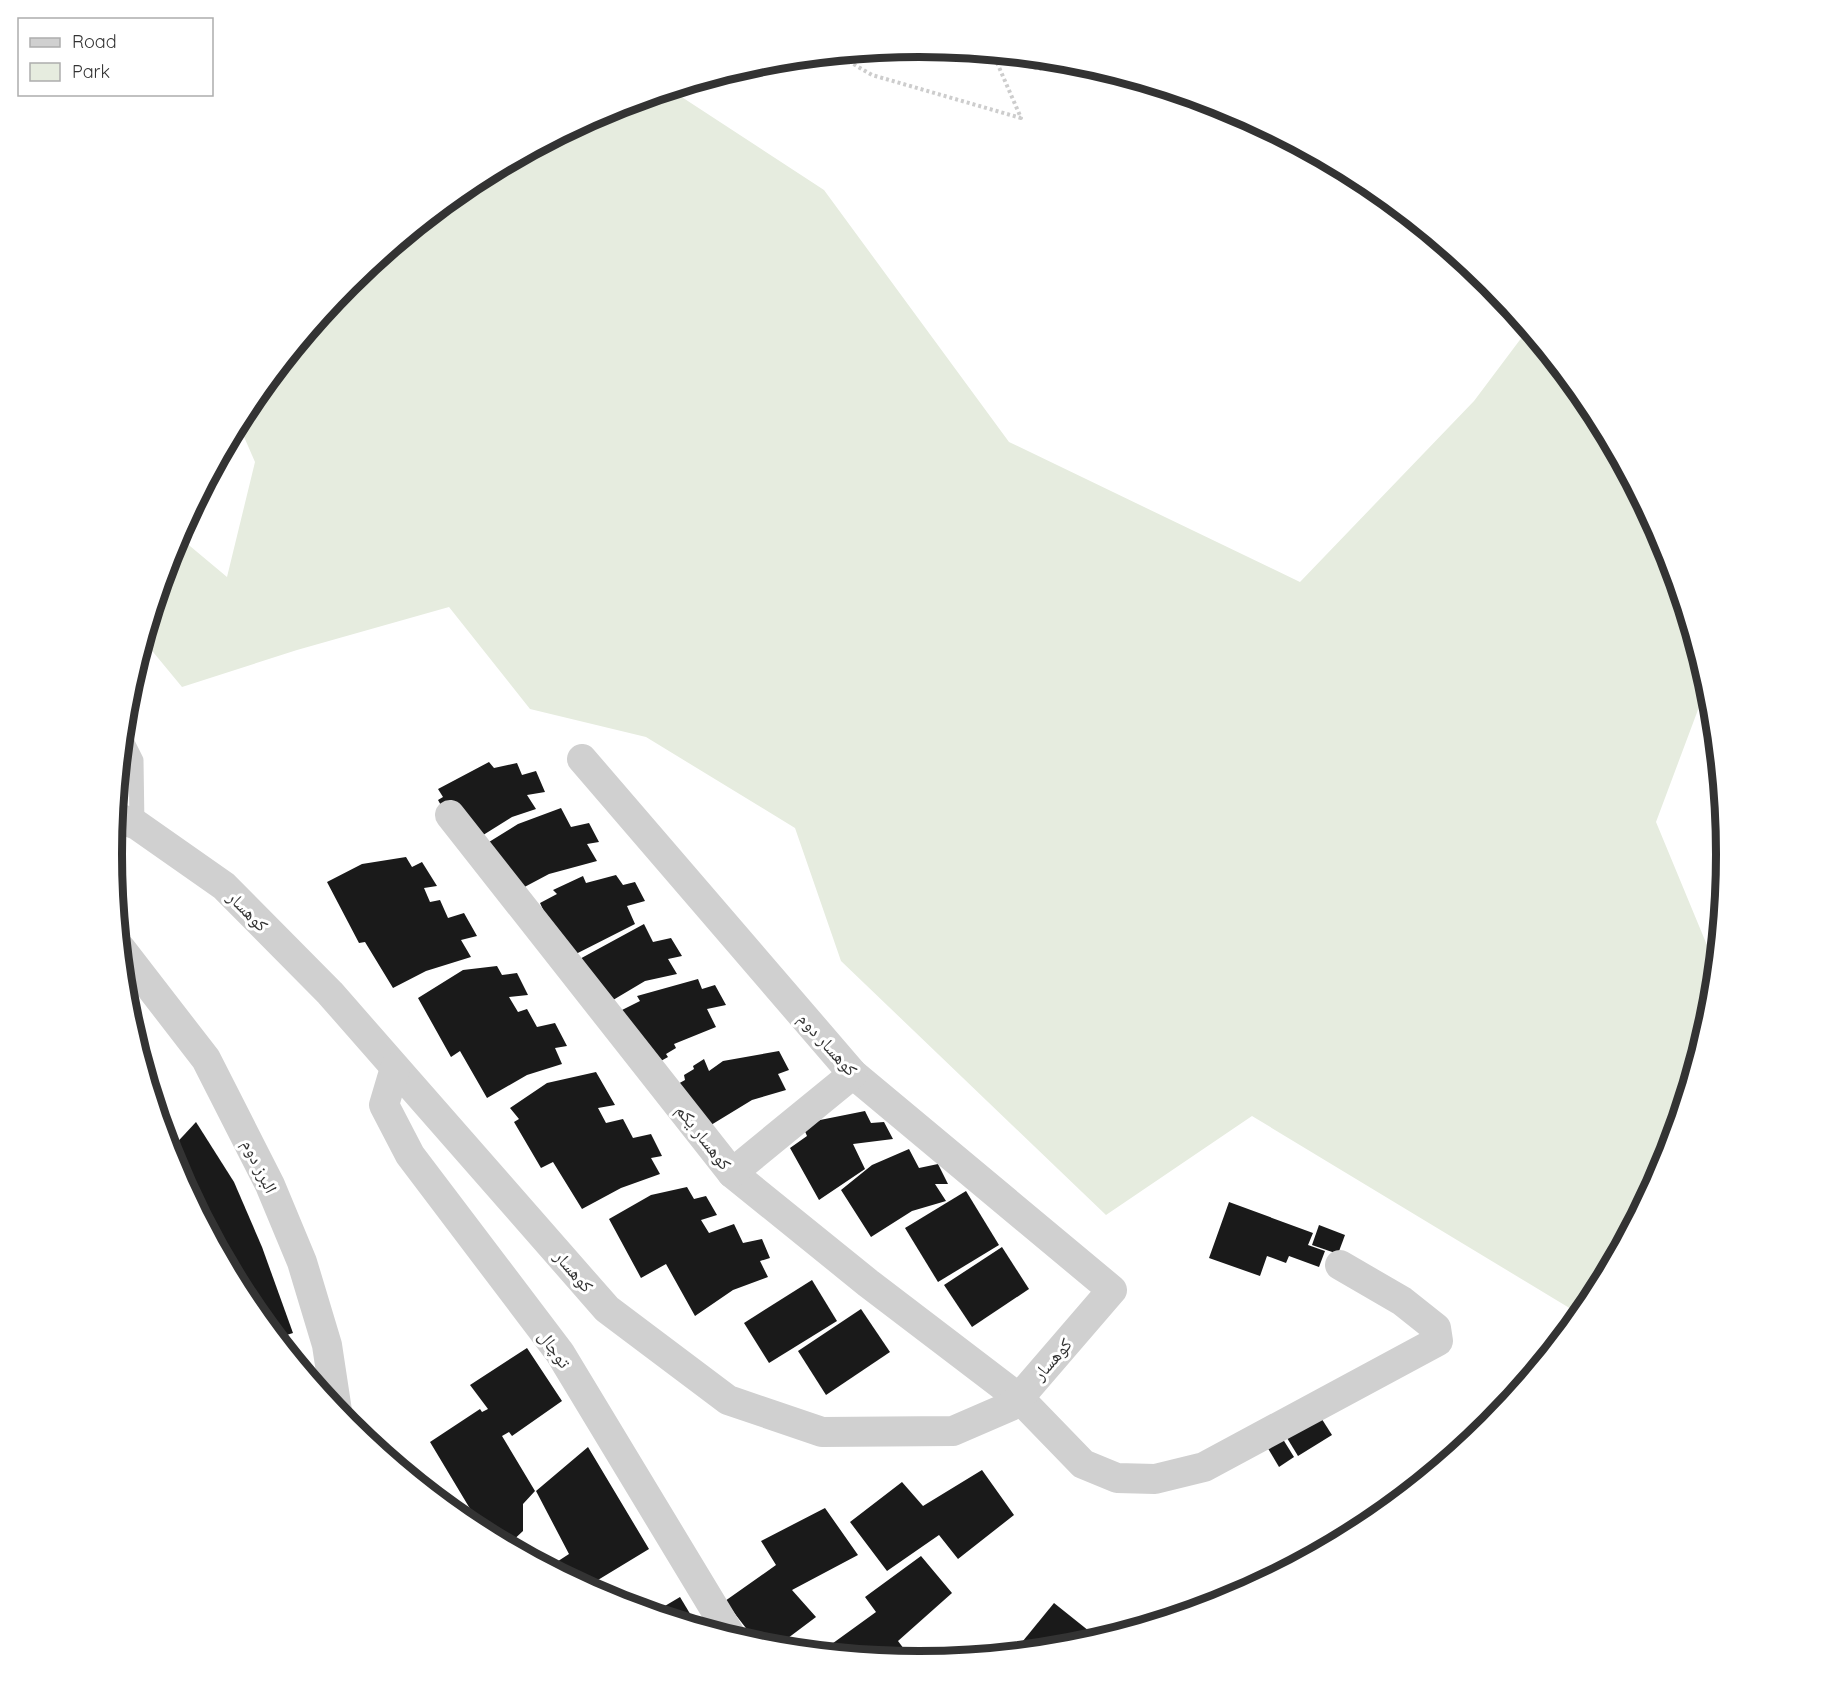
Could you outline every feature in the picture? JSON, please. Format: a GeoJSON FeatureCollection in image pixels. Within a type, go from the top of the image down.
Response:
{"type":"FeatureCollection","features":[{"type":"Feature","properties":{"kind":"street","name":"کوهسار دوم"},"geometry":{"type":"LineString","coordinates":[[582,759],[853,1074],[1112,1290]]}},
{"type":"Feature","properties":{"kind":"street","name":"کوهسار یکم"},"geometry":{"type":"LineString","coordinates":[[450,815],[732,1173],[868,1283],[1019,1398],[1083,1464],[1117,1478],[1155,1479],[1204,1467],[1438,1341],[1436,1328],[1402,1301],[1340,1265]]}},
{"type":"Feature","properties":{"kind":"street","name":"کوهسار"},"geometry":{"type":"LineString","coordinates":[[126,821],[224,886],[330,993],[607,1309],[728,1400],[822,1432],[953,1431],[1013,1405],[1112,1290]]}},
{"type":"Feature","properties":{"kind":"street","name":"البرز دوم"},"geometry":{"type":"LineString","coordinates":[[129,960],[206,1059],[270,1185],[302,1262],[327,1345],[335,1395]]}},
{"type":"Feature","properties":{"kind":"street","name":"توچال"},"geometry":{"type":"LineString","coordinates":[[395,1068],[384,1105],[410,1155],[560,1353],[726,1627]]}},
{"type":"Feature","properties":{"kind":"street"},"geometry":{"type":"LineString","coordinates":[[732,1173],[853,1074]]}},
{"type":"Feature","properties":{"kind":"lane"},"geometry":{"type":"LineString","coordinates":[[126,821],[136,760],[130,747]]}},
{"type":"Feature","properties":{"kind":"path"},"geometry":{"type":"LineString","coordinates":[[848,61],[872,75],[1022,118],[997,61]]}},
{"type":"Feature","properties":{"kind":"path"},"geometry":{"type":"LineString","coordinates":[[1017,63],[1040,69],[1039,66]]}},
{"type":"Feature","properties":{"kind":"green space"},"geometry":{"type":"Polygon","coordinates":[[[678,95],[824,190],[1009,442],[1300,582],[1474,401],[1524,335],[1582,411],[1634,501],[1656,549],[1674,598],[1701,701],[1656,822],[1710,954],[1710,958],[1689,1060],[1674,1110],[1656,1159],[1610,1252],[1573,1310],[1252,1116],[1106,1215],[841,961],[795,828],[646,737],[530,709],[449,607],[297,650],[182,687],[150,648],[165,598],[186,543],[227,577],[255,462],[243,434],[257,411],[320,329],[356,290],[394,255],[477,191],[521,164],[567,139],[678,95]]]}},
{"type":"Feature","properties":{"kind":"building"},"geometry":{"type":"Polygon","coordinates":[[[489,762],[494,768],[517,763],[522,775],[536,771],[545,792],[527,795],[536,809],[512,817],[464,847],[438,800],[443,797],[438,789],[489,762]]]}},
{"type":"Feature","properties":{"kind":"building"},"geometry":{"type":"Polygon","coordinates":[[[561,808],[571,827],[589,823],[599,842],[587,844],[597,861],[549,874],[517,891],[489,842],[518,824],[561,808]]]}},
{"type":"Feature","properties":{"kind":"building"},"geometry":{"type":"Polygon","coordinates":[[[406,857],[412,867],[422,862],[437,886],[424,888],[430,902],[440,900],[448,918],[464,913],[477,936],[461,940],[471,957],[426,971],[393,988],[365,942],[359,943],[327,882],[362,864],[406,857]]]}},
{"type":"Feature","properties":{"kind":"building"},"geometry":{"type":"Polygon","coordinates":[[[616,875],[623,885],[635,882],[645,901],[627,906],[635,924],[566,959],[540,903],[557,894],[553,890],[583,876],[586,883],[616,875]]]}},
{"type":"Feature","properties":{"kind":"building"},"geometry":{"type":"Polygon","coordinates":[[[644,924],[653,942],[671,938],[682,956],[668,959],[677,974],[645,981],[603,1006],[576,961],[644,924]]]}},
{"type":"Feature","properties":{"kind":"building"},"geometry":{"type":"Polygon","coordinates":[[[497,966],[502,975],[517,973],[528,995],[509,997],[518,1012],[527,1009],[537,1027],[555,1023],[567,1046],[555,1048],[562,1064],[527,1075],[487,1098],[460,1051],[451,1057],[418,998],[463,970],[497,966]]]}},
{"type":"Feature","properties":{"kind":"building"},"geometry":{"type":"Polygon","coordinates":[[[698,979],[702,989],[715,985],[726,1005],[707,1009],[716,1027],[674,1044],[676,1048],[666,1054],[668,1057],[652,1066],[618,1012],[640,1001],[637,996],[698,979]]]}},
{"type":"Feature","properties":{"kind":"building"},"geometry":{"type":"Polygon","coordinates":[[[779,1051],[789,1070],[778,1074],[786,1090],[752,1100],[711,1125],[676,1085],[685,1080],[684,1075],[704,1059],[709,1071],[723,1061],[779,1051]]]}},
{"type":"Feature","properties":{"kind":"building"},"geometry":{"type":"Polygon","coordinates":[[[596,1072],[615,1105],[598,1108],[606,1123],[623,1119],[633,1138],[651,1134],[662,1156],[651,1158],[660,1174],[621,1188],[582,1209],[553,1162],[541,1168],[514,1122],[519,1119],[510,1108],[547,1083],[596,1072]]]}},
{"type":"Feature","properties":{"kind":"building"},"geometry":{"type":"Polygon","coordinates":[[[865,1111],[871,1123],[884,1122],[893,1139],[853,1144],[865,1169],[819,1200],[790,1148],[807,1136],[804,1129],[820,1120],[865,1111]]]}},
{"type":"Feature","properties":{"kind":"building"},"geometry":{"type":"Polygon","coordinates":[[[196,1122],[234,1182],[262,1247],[293,1333],[285,1336],[229,1252],[205,1207],[177,1143],[196,1122]]]}},
{"type":"Feature","properties":{"kind":"building"},"geometry":{"type":"Polygon","coordinates":[[[909,1149],[919,1168],[938,1164],[948,1184],[935,1184],[946,1201],[912,1211],[871,1237],[841,1190],[872,1165],[909,1149]]]}},
{"type":"Feature","properties":{"kind":"building"},"geometry":{"type":"Polygon","coordinates":[[[687,1187],[694,1199],[706,1196],[717,1215],[701,1220],[709,1233],[734,1224],[743,1243],[762,1239],[770,1258],[760,1261],[768,1277],[733,1290],[695,1316],[666,1264],[641,1278],[609,1219],[651,1195],[687,1187]]]}},
{"type":"Feature","properties":{"kind":"building"},"geometry":{"type":"Polygon","coordinates":[[[966,1191],[999,1245],[938,1282],[905,1228],[966,1191]]]}},
{"type":"Feature","properties":{"kind":"building"},"geometry":{"type":"Polygon","coordinates":[[[1229,1202],[1313,1233],[1308,1245],[1325,1251],[1319,1267],[1289,1256],[1286,1263],[1267,1256],[1260,1276],[1209,1258],[1229,1202]]]}},
{"type":"Feature","properties":{"kind":"building"},"geometry":{"type":"Polygon","coordinates":[[[1319,1225],[1345,1235],[1338,1254],[1312,1245],[1319,1225]]]}},
{"type":"Feature","properties":{"kind":"building"},"geometry":{"type":"Polygon","coordinates":[[[1002,1247],[1029,1289],[972,1327],[944,1285],[1002,1247]]]}},
{"type":"Feature","properties":{"kind":"building"},"geometry":{"type":"Polygon","coordinates":[[[812,1280],[837,1321],[769,1363],[744,1323],[812,1280]]]}},
{"type":"Feature","properties":{"kind":"building"},"geometry":{"type":"Polygon","coordinates":[[[861,1309],[890,1352],[826,1395],[798,1351],[861,1309]]]}},
{"type":"Feature","properties":{"kind":"building"},"geometry":{"type":"Polygon","coordinates":[[[527,1348],[562,1401],[512,1436],[509,1432],[502,1436],[535,1491],[523,1504],[523,1531],[514,1540],[473,1514],[430,1442],[480,1409],[482,1412],[488,1409],[470,1385],[527,1348]]]}},
{"type":"Feature","properties":{"kind":"building"},"geometry":{"type":"Polygon","coordinates":[[[1318,1413],[1332,1435],[1298,1456],[1284,1433],[1318,1413]]]}},
{"type":"Feature","properties":{"kind":"building"},"geometry":{"type":"Polygon","coordinates":[[[1281,1436],[1294,1457],[1279,1467],[1266,1445],[1281,1436]]]}},
{"type":"Feature","properties":{"kind":"building"},"geometry":{"type":"Polygon","coordinates":[[[588,1447],[649,1549],[595,1581],[567,1569],[556,1563],[569,1554],[536,1491],[588,1447]]]}},
{"type":"Feature","properties":{"kind":"building"},"geometry":{"type":"Polygon","coordinates":[[[982,1470],[1014,1515],[958,1559],[939,1535],[887,1571],[850,1522],[902,1482],[923,1506],[982,1470]]]}},
{"type":"Feature","properties":{"kind":"building"},"geometry":{"type":"Polygon","coordinates":[[[825,1508],[858,1555],[792,1590],[816,1617],[786,1639],[749,1633],[725,1601],[776,1565],[761,1541],[825,1508]]]}},
{"type":"Feature","properties":{"kind":"building"},"geometry":{"type":"Polygon","coordinates":[[[921,1556],[952,1593],[898,1641],[905,1650],[830,1645],[876,1612],[865,1597],[921,1556]]]}},
{"type":"Feature","properties":{"kind":"building"},"geometry":{"type":"Polygon","coordinates":[[[680,1597],[693,1618],[663,1609],[661,1608],[680,1597]]]}},
{"type":"Feature","properties":{"kind":"building"},"geometry":{"type":"Polygon","coordinates":[[[1054,1603],[1091,1632],[1075,1636],[1020,1644],[1054,1603]]]}}]}
